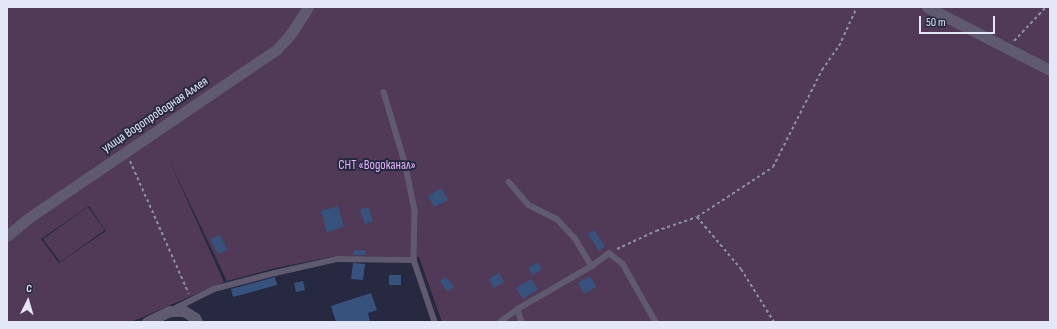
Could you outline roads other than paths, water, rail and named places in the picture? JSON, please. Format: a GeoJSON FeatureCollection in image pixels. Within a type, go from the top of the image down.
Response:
{"type":"FeatureCollection","features":[{"type":"Feature","properties":{"kind":"street","name":"улица Водопроводная Аллея"},"geometry":{"type":"LineString","coordinates":[[7,236],[27,219],[277,49],[297,24],[308,7]]}},
{"type":"Feature","properties":{"kind":"street"},"geometry":{"type":"LineString","coordinates":[[927,7],[1050,70]]}},
{"type":"Feature","properties":{"kind":"street"},"geometry":{"type":"LineString","coordinates":[[147,322],[170,311],[184,311],[195,318],[197,322]]}},
{"type":"Feature","properties":{"kind":"lane"},"geometry":{"type":"LineString","coordinates":[[384,92],[406,166],[415,211],[414,260],[436,322]]}},
{"type":"Feature","properties":{"kind":"lane"},"geometry":{"type":"LineString","coordinates":[[509,182],[529,205],[557,219],[575,238],[592,266]]}},
{"type":"Feature","properties":{"kind":"lane"},"geometry":{"type":"LineString","coordinates":[[500,322],[518,309],[592,266],[609,253],[622,264],[656,322]]}},
{"type":"Feature","properties":{"kind":"lane"},"geometry":{"type":"LineString","coordinates":[[170,311],[222,287],[337,259],[414,260]]}},
{"type":"Feature","properties":{"kind":"lane"},"geometry":{"type":"LineString","coordinates":[[518,309],[522,322]]}},
{"type":"Feature","properties":{"kind":"park label","name":"СНТ «Водоканал»"},"geometry":{"type":"Point","coordinates":[377,165]}}]}
